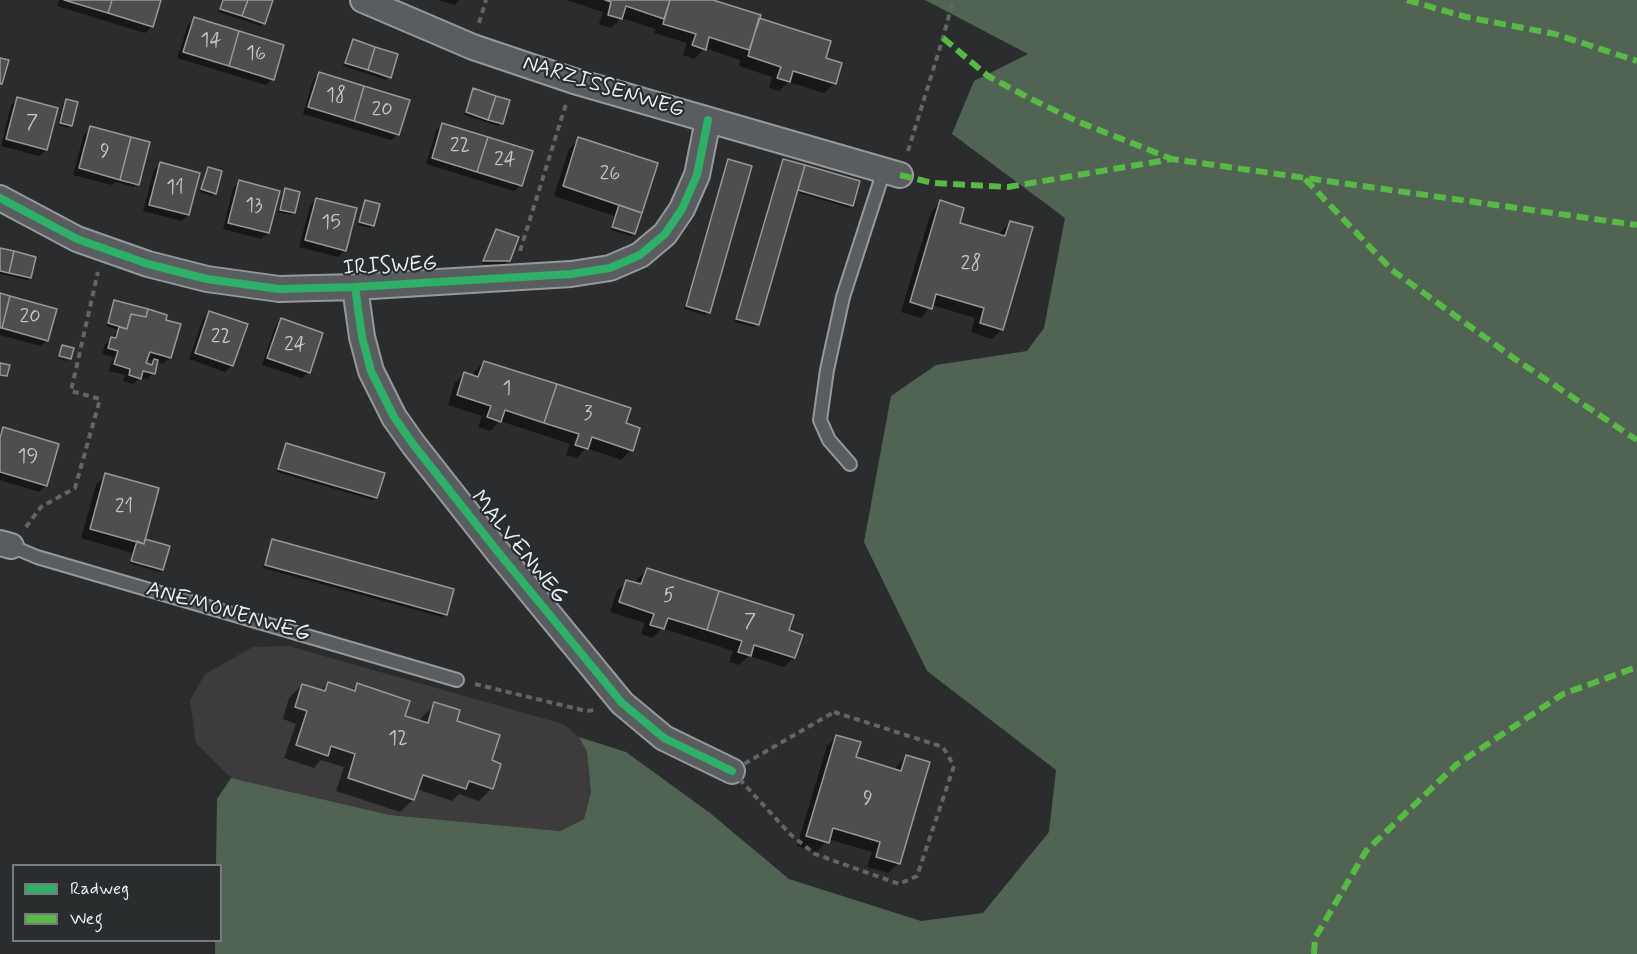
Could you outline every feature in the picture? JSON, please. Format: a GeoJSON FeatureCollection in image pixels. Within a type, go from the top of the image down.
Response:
{"type":"FeatureCollection","features":[{"type":"Feature","properties":{"kind":"street","name":"NARZISSENWEG"},"geometry":{"type":"LineString","coordinates":[[363,0],[473,47],[574,81],[892,172]]}},
{"type":"Feature","properties":{"kind":"street","name":"IRISWEG"},"geometry":{"type":"LineString","coordinates":[[0,198],[77,239],[148,264],[207,279],[279,289],[355,287],[571,274],[610,268],[640,255],[665,234],[682,209],[697,175],[708,120]]}},
{"type":"Feature","properties":{"kind":"street","name":"MALVENWEG"},"geometry":{"type":"LineString","coordinates":[[355,287],[362,337],[370,371],[394,417],[498,552],[622,703],[664,738],[732,771]]}},
{"type":"Feature","properties":{"kind":"lane"},"geometry":{"type":"LineString","coordinates":[[850,464],[829,440],[820,420],[827,370],[843,297],[892,172]]}},
{"type":"Feature","properties":{"kind":"lane","name":"ANEMONENWEG"},"geometry":{"type":"LineString","coordinates":[[6,545],[37,557],[457,680]]}},
{"type":"Feature","properties":{"kind":"path"},"geometry":{"type":"LineString","coordinates":[[892,172],[943,38],[953,0]]}},
{"type":"Feature","properties":{"kind":"path"},"geometry":{"type":"LineString","coordinates":[[511,278],[574,81]]}},
{"type":"Feature","properties":{"kind":"path"},"geometry":{"type":"LineString","coordinates":[[6,545],[41,507],[75,488],[100,399],[71,391],[103,248]]}},
{"type":"Feature","properties":{"kind":"path"},"geometry":{"type":"LineString","coordinates":[[457,680],[586,711],[609,708],[622,703]]}},
{"type":"Feature","properties":{"kind":"path"},"geometry":{"type":"LineString","coordinates":[[834,712],[943,747],[954,766],[917,876],[899,884],[814,854],[791,835],[732,771],[834,712]]}},
{"type":"Feature","properties":{"kind":"shaded area"},"geometry":{"type":"Polygon","coordinates":[[[289,646],[563,724],[579,737],[587,752],[591,792],[584,819],[560,831],[390,815],[231,778],[196,743],[190,700],[205,674],[253,647],[289,646]]]}},
{"type":"Feature","properties":{"kind":"green space"},"geometry":{"type":"Polygon","coordinates":[[[925,0],[1637,0],[1637,954],[215,954],[215,942],[222,942],[222,864],[216,864],[217,799],[231,778],[390,815],[560,831],[584,819],[591,792],[587,752],[579,737],[626,752],[710,813],[789,879],[921,921],[983,913],[1049,832],[1056,770],[927,671],[864,542],[891,396],[936,365],[1027,351],[1044,328],[1065,218],[952,134],[974,81],[1028,54],[925,0]]]}},
{"type":"Feature","properties":{"kind":"building"},"geometry":{"type":"Polygon","coordinates":[[[64,0],[112,0],[108,13],[64,0]]]}},
{"type":"Feature","properties":{"kind":"building"},"geometry":{"type":"Polygon","coordinates":[[[112,0],[161,0],[153,27],[108,13],[112,0]]]}},
{"type":"Feature","properties":{"kind":"building"},"geometry":{"type":"Polygon","coordinates":[[[223,0],[248,0],[242,16],[220,9],[223,0]]]}},
{"type":"Feature","properties":{"kind":"building"},"geometry":{"type":"Polygon","coordinates":[[[248,0],[273,0],[265,24],[242,16],[248,0]]]}},
{"type":"Feature","properties":{"kind":"building"},"geometry":{"type":"Polygon","coordinates":[[[605,0],[670,0],[664,19],[626,6],[622,19],[608,15],[611,2],[605,0]]]}},
{"type":"Feature","properties":{"kind":"building"},"geometry":{"type":"Polygon","coordinates":[[[670,0],[713,0],[761,15],[749,50],[709,37],[706,50],[692,45],[696,34],[663,24],[670,0]]]}},
{"type":"Feature","properties":{"kind":"building"},"geometry":{"type":"Polygon","coordinates":[[[194,17],[239,31],[229,66],[183,52],[194,17]]]}},
{"type":"Feature","properties":{"kind":"building"},"geometry":{"type":"Polygon","coordinates":[[[759,18],[831,41],[826,58],[842,63],[836,84],[793,71],[790,82],[777,78],[781,67],[748,56],[759,18]]]}},
{"type":"Feature","properties":{"kind":"building"},"geometry":{"type":"Polygon","coordinates":[[[239,31],[284,45],[274,80],[229,66],[239,31]]]}},
{"type":"Feature","properties":{"kind":"building"},"geometry":{"type":"Polygon","coordinates":[[[353,39],[375,47],[368,70],[345,63],[353,39]]]}},
{"type":"Feature","properties":{"kind":"building"},"geometry":{"type":"Polygon","coordinates":[[[375,47],[398,54],[391,78],[368,70],[375,47]]]}},
{"type":"Feature","properties":{"kind":"building"},"geometry":{"type":"Polygon","coordinates":[[[0,58],[9,60],[2,84],[0,84],[0,58]]]}},
{"type":"Feature","properties":{"kind":"building"},"geometry":{"type":"Polygon","coordinates":[[[319,72],[364,86],[354,121],[308,107],[319,72]]]}},
{"type":"Feature","properties":{"kind":"building"},"geometry":{"type":"Polygon","coordinates":[[[364,86],[410,100],[399,135],[354,121],[364,86]]]}},
{"type":"Feature","properties":{"kind":"building"},"geometry":{"type":"Polygon","coordinates":[[[473,88],[496,96],[488,120],[466,112],[473,88]]]}},
{"type":"Feature","properties":{"kind":"building"},"geometry":{"type":"Polygon","coordinates":[[[496,96],[510,100],[503,124],[488,120],[496,96]]]}},
{"type":"Feature","properties":{"kind":"building"},"geometry":{"type":"Polygon","coordinates":[[[17,97],[58,108],[47,150],[6,139],[17,97]]]}},
{"type":"Feature","properties":{"kind":"building"},"geometry":{"type":"Polygon","coordinates":[[[66,99],[78,102],[72,126],[60,123],[66,99]]]}},
{"type":"Feature","properties":{"kind":"building"},"geometry":{"type":"Polygon","coordinates":[[[442,123],[488,137],[477,172],[432,158],[442,123]]]}},
{"type":"Feature","properties":{"kind":"building"},"geometry":{"type":"Polygon","coordinates":[[[90,126],[131,137],[120,180],[79,168],[90,126]]]}},
{"type":"Feature","properties":{"kind":"building"},"geometry":{"type":"Polygon","coordinates":[[[131,137],[150,142],[139,185],[120,180],[131,137]]]}},
{"type":"Feature","properties":{"kind":"building"},"geometry":{"type":"Polygon","coordinates":[[[488,137],[533,151],[522,186],[477,172],[488,137]]]}},
{"type":"Feature","properties":{"kind":"building"},"geometry":{"type":"Polygon","coordinates":[[[578,137],[658,163],[642,213],[563,186],[578,137]]]}},
{"type":"Feature","properties":{"kind":"building"},"geometry":{"type":"Polygon","coordinates":[[[728,159],[752,166],[710,313],[686,306],[728,159]]]}},
{"type":"Feature","properties":{"kind":"building"},"geometry":{"type":"Polygon","coordinates":[[[783,159],[805,165],[759,325],[736,319],[783,159]]]}},
{"type":"Feature","properties":{"kind":"building"},"geometry":{"type":"Polygon","coordinates":[[[160,162],[200,173],[189,215],[149,205],[160,162]]]}},
{"type":"Feature","properties":{"kind":"building"},"geometry":{"type":"Polygon","coordinates":[[[805,165],[860,181],[853,206],[798,190],[805,165]]]}},
{"type":"Feature","properties":{"kind":"building"},"geometry":{"type":"Polygon","coordinates":[[[208,167],[222,171],[216,194],[201,189],[208,167]]]}},
{"type":"Feature","properties":{"kind":"building"},"geometry":{"type":"Polygon","coordinates":[[[239,180],[280,191],[269,233],[228,223],[239,180]]]}},
{"type":"Feature","properties":{"kind":"building"},"geometry":{"type":"Polygon","coordinates":[[[285,188],[300,192],[295,213],[280,210],[285,188]]]}},
{"type":"Feature","properties":{"kind":"building"},"geometry":{"type":"Polygon","coordinates":[[[316,198],[357,208],[346,251],[305,240],[316,198]]]}},
{"type":"Feature","properties":{"kind":"building"},"geometry":{"type":"Polygon","coordinates":[[[365,200],[380,204],[374,226],[359,222],[365,200]]]}},
{"type":"Feature","properties":{"kind":"building"},"geometry":{"type":"Polygon","coordinates":[[[940,200],[964,208],[960,223],[1005,236],[1010,221],[1033,227],[1003,330],[980,323],[984,308],[936,294],[932,309],[910,302],[940,200]]]}},
{"type":"Feature","properties":{"kind":"building"},"geometry":{"type":"Polygon","coordinates":[[[619,205],[642,213],[635,234],[612,227],[619,205]]]}},
{"type":"Feature","properties":{"kind":"building"},"geometry":{"type":"Polygon","coordinates":[[[496,229],[519,237],[510,261],[483,261],[496,229]]]}},
{"type":"Feature","properties":{"kind":"building"},"geometry":{"type":"Polygon","coordinates":[[[0,248],[14,251],[9,273],[0,271],[0,248]]]}},
{"type":"Feature","properties":{"kind":"building"},"geometry":{"type":"Polygon","coordinates":[[[14,251],[36,257],[31,278],[9,273],[14,251]]]}},
{"type":"Feature","properties":{"kind":"building"},"geometry":{"type":"Polygon","coordinates":[[[0,293],[10,296],[2,328],[0,328],[0,293]]]}},
{"type":"Feature","properties":{"kind":"building"},"geometry":{"type":"Polygon","coordinates":[[[10,296],[57,309],[48,341],[2,328],[10,296]]]}},
{"type":"Feature","properties":{"kind":"building"},"geometry":{"type":"Polygon","coordinates":[[[114,300],[148,309],[146,317],[131,314],[127,329],[108,323],[114,300]]]}},
{"type":"Feature","properties":{"kind":"building"},"geometry":{"type":"Polygon","coordinates":[[[148,309],[167,315],[166,320],[181,324],[171,358],[150,352],[146,363],[152,365],[154,359],[158,360],[155,374],[143,371],[141,379],[129,375],[130,369],[114,364],[118,351],[108,348],[111,337],[116,338],[119,327],[127,329],[131,314],[146,317],[148,309]]]}},
{"type":"Feature","properties":{"kind":"building"},"geometry":{"type":"Polygon","coordinates":[[[209,311],[248,324],[233,366],[195,353],[209,311]]]}},
{"type":"Feature","properties":{"kind":"building"},"geometry":{"type":"Polygon","coordinates":[[[281,318],[323,333],[310,373],[267,358],[281,318]]]}},
{"type":"Feature","properties":{"kind":"building"},"geometry":{"type":"Polygon","coordinates":[[[62,345],[74,348],[71,359],[59,356],[62,345]]]}},
{"type":"Feature","properties":{"kind":"building"},"geometry":{"type":"Polygon","coordinates":[[[484,361],[557,384],[544,423],[505,410],[501,422],[487,417],[491,406],[457,395],[464,372],[478,377],[484,361]]]}},
{"type":"Feature","properties":{"kind":"building"},"geometry":{"type":"Polygon","coordinates":[[[0,363],[10,365],[7,376],[0,375],[0,363]]]}},
{"type":"Feature","properties":{"kind":"building"},"geometry":{"type":"Polygon","coordinates":[[[557,384],[631,408],[626,423],[640,428],[633,451],[592,437],[588,449],[575,445],[579,434],[544,423],[557,384]]]}},
{"type":"Feature","properties":{"kind":"building"},"geometry":{"type":"Polygon","coordinates":[[[3,427],[59,444],[47,486],[0,472],[0,438],[3,427]]]}},
{"type":"Feature","properties":{"kind":"building"},"geometry":{"type":"Polygon","coordinates":[[[286,443],[385,473],[377,498],[278,469],[286,443]]]}},
{"type":"Feature","properties":{"kind":"building"},"geometry":{"type":"Polygon","coordinates":[[[105,473],[159,488],[144,544],[90,529],[105,473]]]}},
{"type":"Feature","properties":{"kind":"building"},"geometry":{"type":"Polygon","coordinates":[[[145,539],[170,546],[163,570],[131,561],[137,541],[144,544],[145,539]]]}},
{"type":"Feature","properties":{"kind":"building"},"geometry":{"type":"Polygon","coordinates":[[[272,539],[454,589],[447,615],[265,565],[272,539]]]}},
{"type":"Feature","properties":{"kind":"building"},"geometry":{"type":"Polygon","coordinates":[[[647,568],[719,591],[707,630],[668,618],[664,629],[650,625],[654,614],[619,602],[626,580],[641,584],[647,568]]]}},
{"type":"Feature","properties":{"kind":"building"},"geometry":{"type":"Polygon","coordinates":[[[719,591],[794,615],[789,630],[803,635],[795,658],[754,645],[751,656],[738,652],[742,641],[707,630],[719,591]]]}},
{"type":"Feature","properties":{"kind":"building"},"geometry":{"type":"Polygon","coordinates":[[[328,682],[355,691],[357,683],[410,701],[405,716],[428,723],[434,702],[460,710],[457,721],[500,735],[492,760],[501,764],[493,789],[469,781],[466,789],[423,775],[414,800],[348,778],[355,754],[331,746],[328,756],[296,745],[307,711],[295,707],[302,684],[325,691],[328,682]]]}},
{"type":"Feature","properties":{"kind":"building"},"geometry":{"type":"Polygon","coordinates":[[[836,735],[861,742],[856,757],[901,771],[906,755],[930,762],[900,864],[876,857],[880,842],[833,828],[829,843],[806,836],[836,735]]]}},
{"type":"Feature","properties":{"kind":"marked path"},"geometry":{"type":"LineString","coordinates":[[1407,0],[1466,17],[1555,34],[1637,61]]}},
{"type":"Feature","properties":{"kind":"marked path"},"geometry":{"type":"LineString","coordinates":[[943,38],[988,76],[1029,98],[1079,122],[1172,159]]}},
{"type":"Feature","properties":{"kind":"marked path"},"geometry":{"type":"LineString","coordinates":[[900,175],[933,183],[1008,187],[1172,159],[1637,225]]}},
{"type":"Feature","properties":{"kind":"marked path"},"geometry":{"type":"LineString","coordinates":[[1305,179],[1392,270],[1515,359],[1637,440]]}},
{"type":"Feature","properties":{"kind":"marked path"},"geometry":{"type":"LineString","coordinates":[[1314,954],[1315,938],[1366,851],[1456,765],[1563,694],[1637,667]]}},
{"type":"Feature","properties":{"kind":"cycle path"},"geometry":{"type":"LineString","coordinates":[[0,198],[77,239],[148,264],[207,279],[279,289],[355,287],[571,274],[610,268],[640,255],[665,234],[682,209],[697,175],[708,120]]}},
{"type":"Feature","properties":{"kind":"cycle path"},"geometry":{"type":"LineString","coordinates":[[355,287],[362,337],[371,371],[394,417],[413,444],[622,703],[664,738],[732,771]]}}]}
